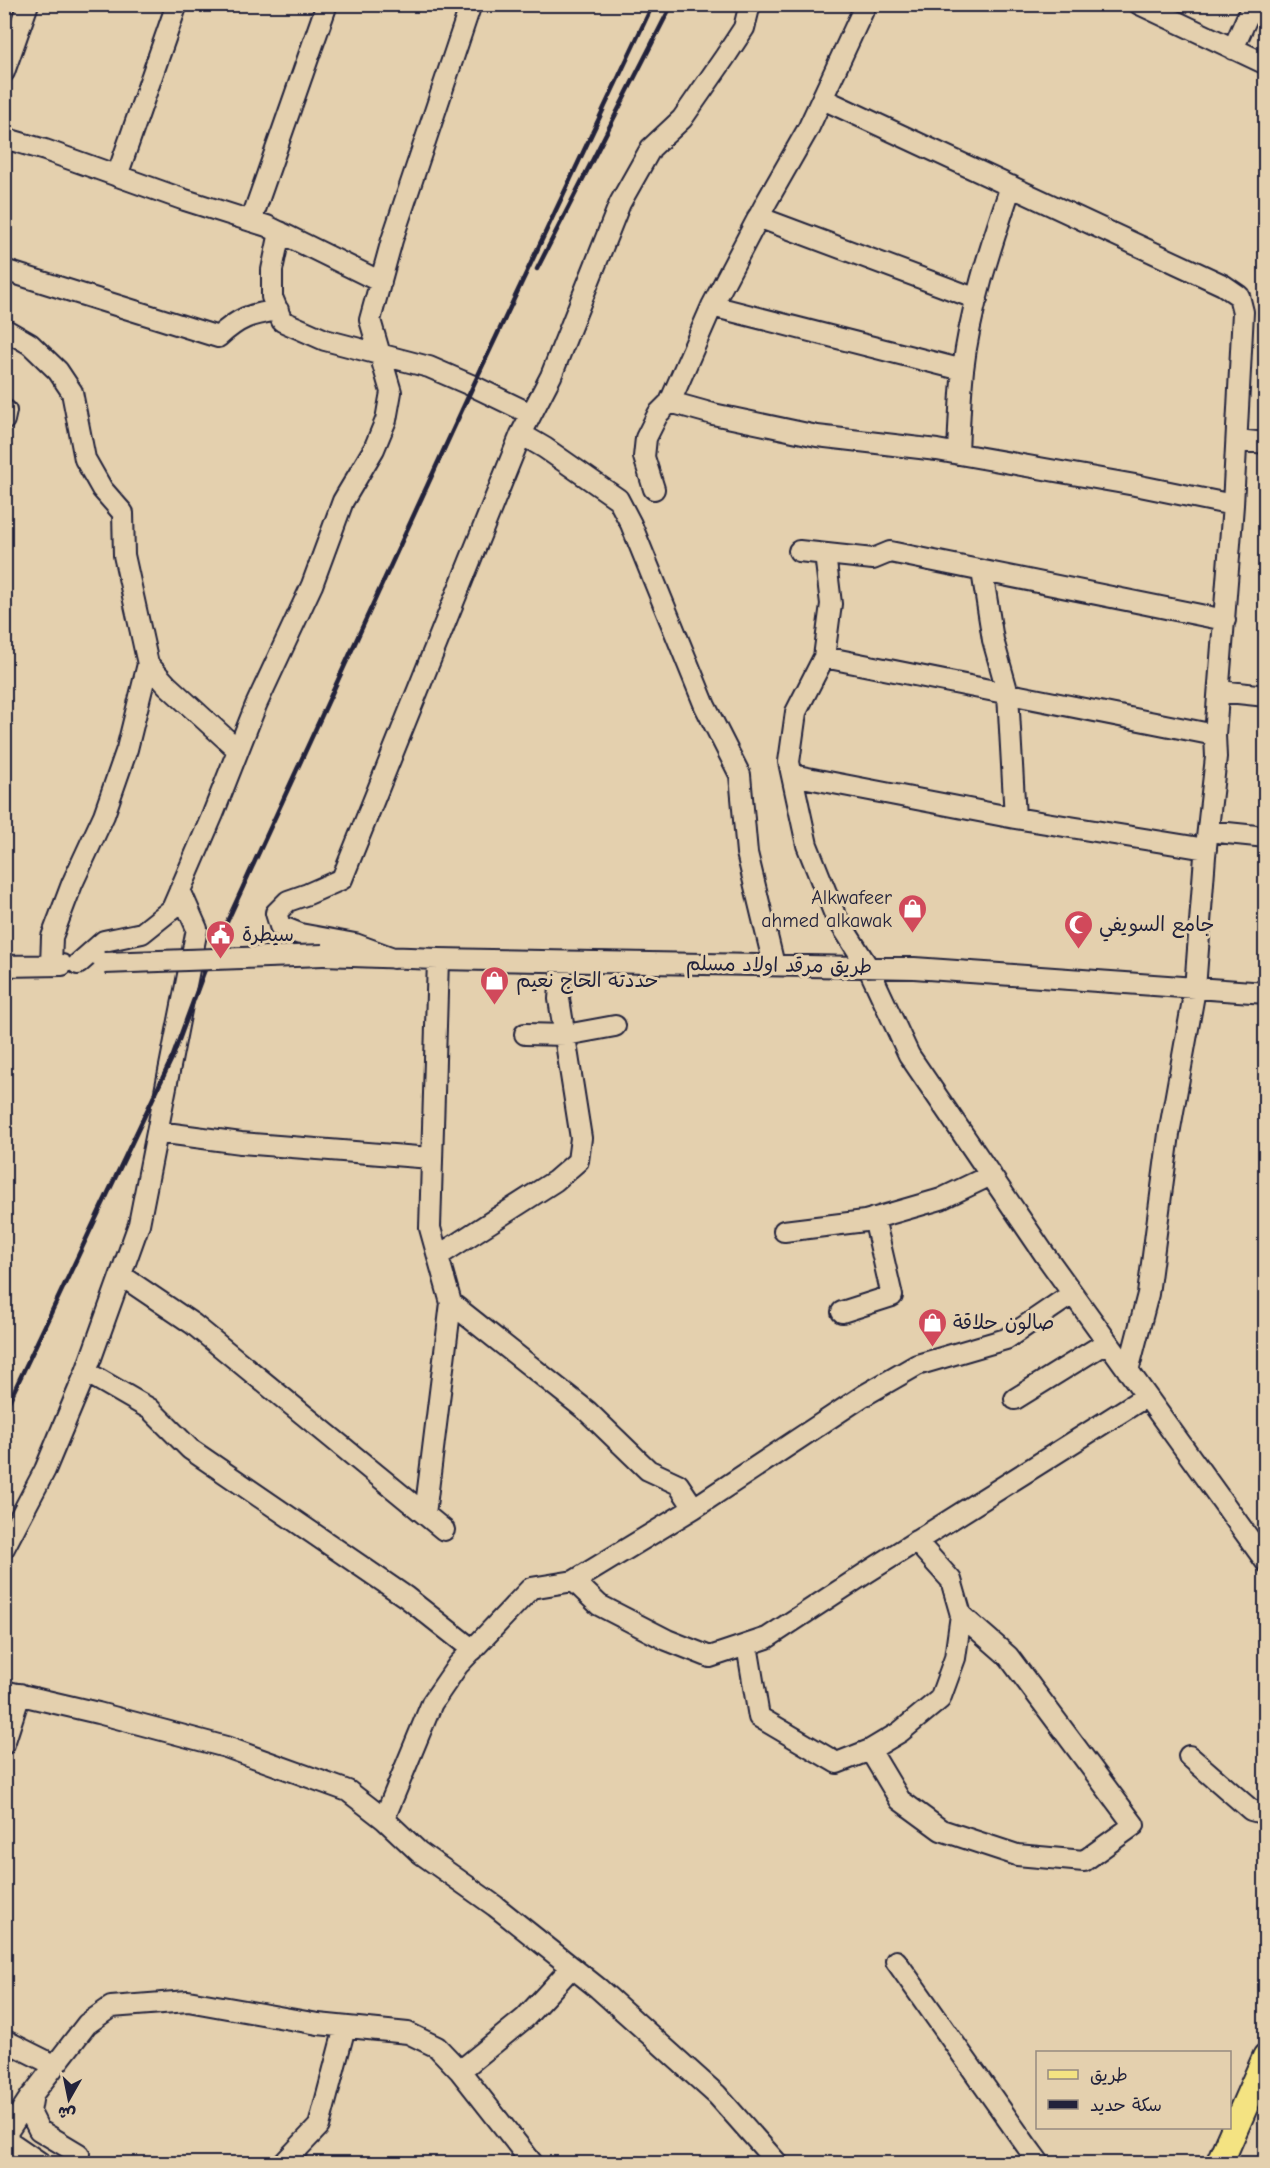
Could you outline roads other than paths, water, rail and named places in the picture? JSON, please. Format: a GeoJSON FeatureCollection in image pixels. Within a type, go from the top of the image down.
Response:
{"type":"FeatureCollection","features":[{"type":"Feature","properties":{"kind":"main road"},"geometry":{"type":"LineString","coordinates":[[1219,2163],[1266,2057]]}},
{"type":"Feature","properties":{"kind":"street"},"geometry":{"type":"LineString","coordinates":[[4,72],[28,4]]}},
{"type":"Feature","properties":{"kind":"street"},"geometry":{"type":"LineString","coordinates":[[117,176],[177,4]]}},
{"type":"Feature","properties":{"kind":"street"},"geometry":{"type":"LineString","coordinates":[[251,221],[327,4]]}},
{"type":"Feature","properties":{"kind":"street"},"geometry":{"type":"LineString","coordinates":[[78,964],[104,941],[141,933],[171,909],[256,705],[312,585],[343,501],[374,448],[386,420],[391,392],[370,320],[392,240],[471,4]]}},
{"type":"Feature","properties":{"kind":"street"},"geometry":{"type":"LineString","coordinates":[[393,958],[355,944],[300,934],[280,926],[276,913],[288,901],[342,879],[521,434],[551,376],[620,203],[651,148],[682,118],[744,28],[750,4]]}},
{"type":"Feature","properties":{"kind":"street"},"geometry":{"type":"LineString","coordinates":[[654,489],[644,457],[646,438],[658,414],[670,402],[712,306],[758,217],[808,129],[866,4]]}},
{"type":"Feature","properties":{"kind":"street"},"geometry":{"type":"LineString","coordinates":[[1139,4],[1266,64]]}},
{"type":"Feature","properties":{"kind":"street"},"geometry":{"type":"LineString","coordinates":[[1233,49],[1253,4]]}},
{"type":"Feature","properties":{"kind":"street"},"geometry":{"type":"LineString","coordinates":[[823,99],[1223,285],[1239,296],[1243,312],[1233,505],[1215,735],[1216,757],[1195,989],[1169,1134],[1148,1294],[1128,1371]]}},
{"type":"Feature","properties":{"kind":"street"},"geometry":{"type":"LineString","coordinates":[[4,138],[280,232],[381,282]]}},
{"type":"Feature","properties":{"kind":"street"},"geometry":{"type":"LineString","coordinates":[[958,454],[963,370],[977,298],[1011,186]]}},
{"type":"Feature","properties":{"kind":"street"},"geometry":{"type":"LineString","coordinates":[[758,217],[977,298]]}},
{"type":"Feature","properties":{"kind":"street"},"geometry":{"type":"LineString","coordinates":[[280,232],[272,270],[272,297],[282,321],[325,340],[429,368],[531,414]]}},
{"type":"Feature","properties":{"kind":"street"},"geometry":{"type":"LineString","coordinates":[[4,270],[218,337],[233,323],[246,316],[278,310]]}},
{"type":"Feature","properties":{"kind":"street"},"geometry":{"type":"LineString","coordinates":[[712,306],[963,370]]}},
{"type":"Feature","properties":{"kind":"street"},"geometry":{"type":"LineString","coordinates":[[4,330],[30,344],[58,371],[72,392],[85,459],[102,489],[123,513],[124,555],[148,664],[127,748],[104,815],[72,884],[52,937],[51,965]]}},
{"type":"Feature","properties":{"kind":"street"},"geometry":{"type":"LineString","coordinates":[[670,402],[713,414],[817,436],[883,442],[958,454],[1233,505]]}},
{"type":"Feature","properties":{"kind":"street"},"geometry":{"type":"LineString","coordinates":[[521,434],[618,499],[631,524],[705,706],[740,776],[747,853],[774,965]]}},
{"type":"Feature","properties":{"kind":"street"},"geometry":{"type":"LineString","coordinates":[[1237,440],[1266,443]]}},
{"type":"Feature","properties":{"kind":"street"},"geometry":{"type":"LineString","coordinates":[[799,552],[873,559],[890,552],[1225,620]]}},
{"type":"Feature","properties":{"kind":"street"},"geometry":{"type":"LineString","coordinates":[[825,554],[831,604],[824,657],[796,712],[789,762],[807,845],[835,915],[867,967],[909,1055],[1072,1294],[1266,1562]]}},
{"type":"Feature","properties":{"kind":"street"},"geometry":{"type":"LineString","coordinates":[[982,571],[993,640],[1008,694],[1015,818]]}},
{"type":"Feature","properties":{"kind":"street"},"geometry":{"type":"LineString","coordinates":[[824,657],[1215,735]]}},
{"type":"Feature","properties":{"kind":"street"},"geometry":{"type":"LineString","coordinates":[[148,664],[166,685],[238,750]]}},
{"type":"Feature","properties":{"kind":"street"},"geometry":{"type":"LineString","coordinates":[[1219,691],[1266,696]]}},
{"type":"Feature","properties":{"kind":"street"},"geometry":{"type":"LineString","coordinates":[[792,775],[1015,818],[1207,840],[1266,837]]}},
{"type":"Feature","properties":{"kind":"street"},"geometry":{"type":"LineString","coordinates":[[4,1548],[45,1470],[87,1372],[139,1224],[197,929],[180,890]]}},
{"type":"Feature","properties":{"kind":"street","name":"طريق مرقد اولاد مسلم"},"geometry":{"type":"LineString","coordinates":[[4,966],[323,955],[914,968],[1266,993]]}},
{"type":"Feature","properties":{"kind":"street"},"geometry":{"type":"LineString","coordinates":[[425,1514],[451,1303],[430,1228],[438,959]]}},
{"type":"Feature","properties":{"kind":"street"},"geometry":{"type":"LineString","coordinates":[[438,1256],[555,1181],[578,1161],[581,1138],[559,999],[562,962]]}},
{"type":"Feature","properties":{"kind":"street"},"geometry":{"type":"LineString","coordinates":[[525,1034],[566,1035],[615,1026]]}},
{"type":"Feature","properties":{"kind":"street"},"geometry":{"type":"LineString","coordinates":[[158,1132],[240,1143],[431,1158]]}},
{"type":"Feature","properties":{"kind":"street"},"geometry":{"type":"LineString","coordinates":[[784,1231],[874,1218],[941,1199],[991,1175]]}},
{"type":"Feature","properties":{"kind":"street"},"geometry":{"type":"LineString","coordinates":[[842,1312],[892,1296],[874,1218]]}},
{"type":"Feature","properties":{"kind":"street"},"geometry":{"type":"LineString","coordinates":[[122,1276],[193,1324],[444,1530]]}},
{"type":"Feature","properties":{"kind":"street"},"geometry":{"type":"LineString","coordinates":[[384,1819],[432,1703],[458,1665],[531,1588],[574,1581],[694,1508],[863,1396],[917,1365],[1006,1340],[1072,1294]]}},
{"type":"Feature","properties":{"kind":"street"},"geometry":{"type":"LineString","coordinates":[[451,1303],[587,1411],[648,1470],[678,1484],[694,1508]]}},
{"type":"Feature","properties":{"kind":"street"},"geometry":{"type":"LineString","coordinates":[[1015,1399],[1107,1342]]}},
{"type":"Feature","properties":{"kind":"street"},"geometry":{"type":"LineString","coordinates":[[87,1372],[150,1409],[190,1449],[406,1597],[473,1650]]}},
{"type":"Feature","properties":{"kind":"street"},"geometry":{"type":"LineString","coordinates":[[574,1581],[599,1605],[667,1640],[710,1657],[767,1638],[916,1541],[1146,1397]]}},
{"type":"Feature","properties":{"kind":"street"},"geometry":{"type":"LineString","coordinates":[[747,1645],[759,1717],[837,1763],[870,1750],[900,1732],[940,1699],[954,1658],[961,1615],[951,1580],[916,1541]]}},
{"type":"Feature","properties":{"kind":"street"},"geometry":{"type":"LineString","coordinates":[[870,1750],[900,1800],[941,1830],[1017,1855],[1084,1861],[1134,1825],[1008,1656],[961,1615]]}},
{"type":"Feature","properties":{"kind":"street"},"geometry":{"type":"LineString","coordinates":[[4,1744],[12,1692],[226,1747],[348,1791],[384,1819],[419,1852],[495,1906],[598,1988],[717,2095],[778,2163]]}},
{"type":"Feature","properties":{"kind":"street"},"geometry":{"type":"LineString","coordinates":[[1189,1756],[1251,1810],[1266,1814]]}},
{"type":"Feature","properties":{"kind":"street"},"geometry":{"type":"LineString","coordinates":[[896,1961],[1041,2163]]}},
{"type":"Feature","properties":{"kind":"street"},"geometry":{"type":"LineString","coordinates":[[460,2071],[525,2018],[572,1967]]}},
{"type":"Feature","properties":{"kind":"street"},"geometry":{"type":"LineString","coordinates":[[42,2163],[4,2137],[54,2065],[87,2024],[111,2007],[188,2001],[345,2027],[408,2032],[437,2047],[460,2071],[533,2163]]}},
{"type":"Feature","properties":{"kind":"street"},"geometry":{"type":"LineString","coordinates":[[284,2163],[319,2126],[345,2027]]}},
{"type":"Feature","properties":{"kind":"street"},"geometry":{"type":"LineString","coordinates":[[4,2040],[54,2065]]}},
{"type":"Feature","properties":{"kind":"street"},"geometry":{"type":"LineString","coordinates":[[33,2094],[30,2112],[39,2130],[79,2154]]}},
{"type":"Feature","properties":{"kind":"railway"},"geometry":{"type":"LineString","coordinates":[[4,1412],[173,1056],[204,972],[473,386],[653,4]]}},
{"type":"Feature","properties":{"kind":"railway"},"geometry":{"type":"LineString","coordinates":[[537,269],[672,4]]}},
{"type":"Feature","properties":{"kind":"place","name":"Alkwafeer ahmed alkawak"},"geometry":{"type":"Point","coordinates":[913,934]}},
{"type":"Feature","properties":{"kind":"place","name":"جامع السويفي"},"geometry":{"type":"Point","coordinates":[1078,950]}},
{"type":"Feature","properties":{"kind":"place","name":"سيطرة"},"geometry":{"type":"Point","coordinates":[221,960]}},
{"type":"Feature","properties":{"kind":"place","name":"حددته الحاج نعيم"},"geometry":{"type":"Point","coordinates":[495,1006]}},
{"type":"Feature","properties":{"kind":"place","name":"صالون حلاقة"},"geometry":{"type":"Point","coordinates":[932,1348]}}]}
